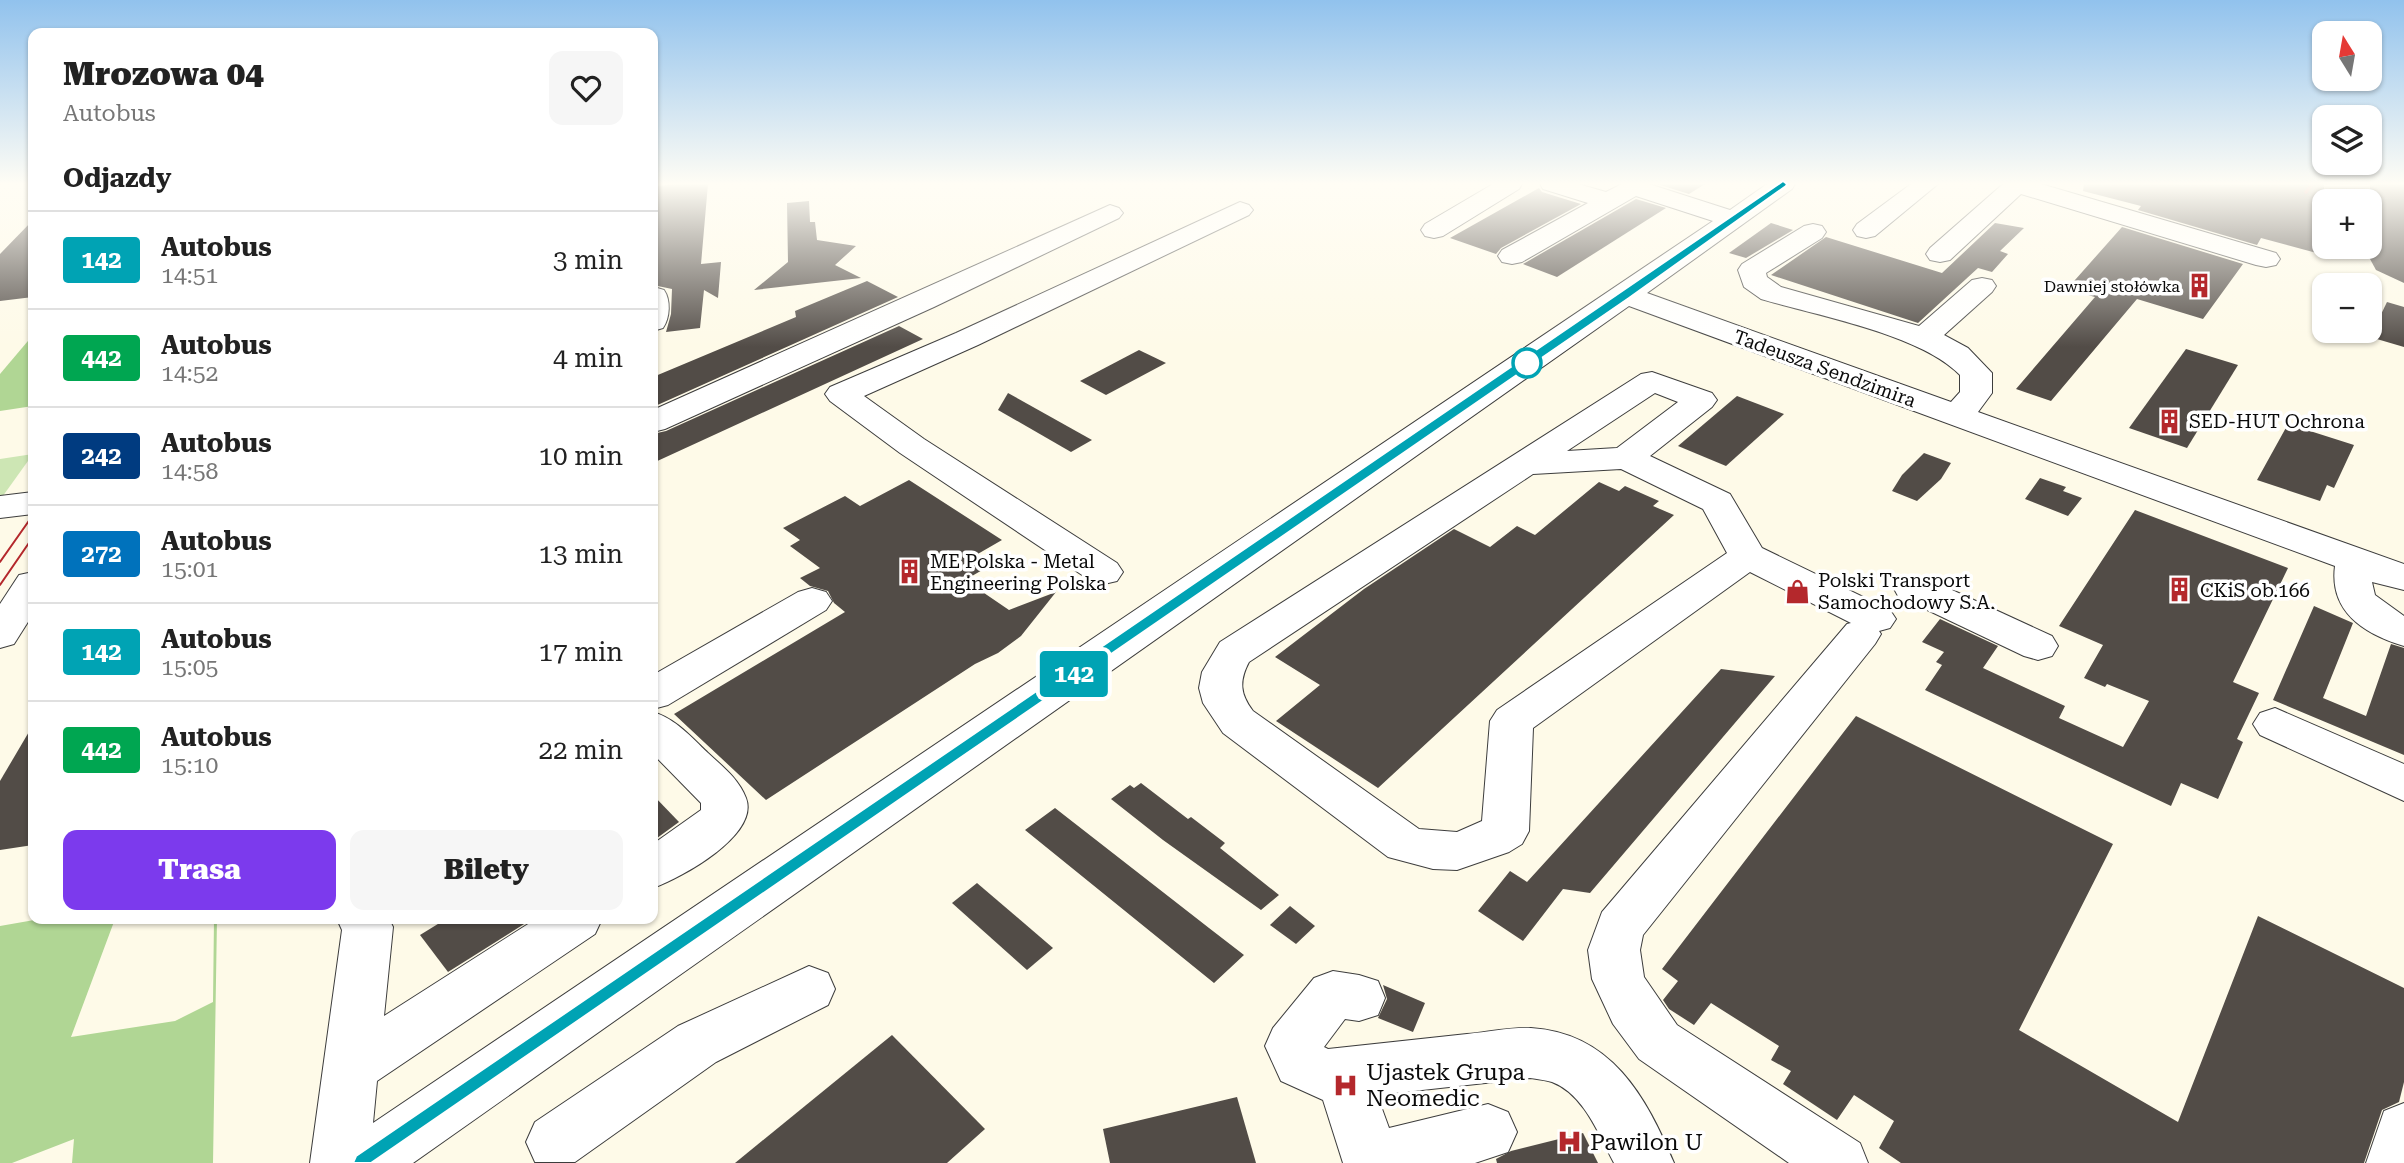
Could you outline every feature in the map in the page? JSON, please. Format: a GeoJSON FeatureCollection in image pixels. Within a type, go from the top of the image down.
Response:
{"type":"FeatureCollection","features":[{"type":"Feature","properties":{"kind":"street"},"geometry":{"type":"LineString","coordinates":[[658,420],[925,301],[1057,238]]}},
{"type":"Feature","properties":{"kind":"street"},"geometry":{"type":"LineString","coordinates":[[1104,572],[912,446],[841,394],[967,339],[1180,238]]}},
{"type":"Feature","properties":{"kind":"street"},"geometry":{"type":"LineString","coordinates":[[1512,256],[1543,238]]}},
{"type":"Feature","properties":{"kind":"street"},"geometry":{"type":"LineString","coordinates":[[364,1163],[1706,238]]}},
{"type":"Feature","properties":{"kind":"street"},"geometry":{"type":"LineString","coordinates":[[1803,238],[1752,270],[1754,281],[1770,293],[1924,337],[1956,354],[1976,373],[1976,393],[1957,416]]}},
{"type":"Feature","properties":{"kind":"street"},"geometry":{"type":"LineString","coordinates":[[1940,254],[1957,238]]}},
{"type":"Feature","properties":{"kind":"street"},"geometry":{"type":"LineString","coordinates":[[2197,238],[2266,259]]}},
{"type":"Feature","properties":{"kind":"street"},"geometry":{"type":"LineString","coordinates":[[1924,337],[1982,286]]}},
{"type":"Feature","properties":{"kind":"street","name":"Tadeusza Sendzimira"},"geometry":{"type":"LineString","coordinates":[[1626,295],[1957,416],[2010,431],[2404,578]]}},
{"type":"Feature","properties":{"kind":"street"},"geometry":{"type":"LineString","coordinates":[[1626,458],[1702,400],[1652,382],[1234,652],[1222,670],[1219,689],[1223,704],[1238,722],[1405,844],[1430,851],[1457,853],[1483,845],[1505,831],[1512,721],[1748,556]]}},
{"type":"Feature","properties":{"kind":"street"},"geometry":{"type":"LineString","coordinates":[[1524,464],[1626,458],[1717,502],[1748,556],[1868,627],[1620,927],[1614,950],[1618,979],[1633,1007],[1658,1042],[1839,1163]]}},
{"type":"Feature","properties":{"kind":"street"},"geometry":{"type":"LineString","coordinates":[[0,507],[28,504]]}},
{"type":"Feature","properties":{"kind":"street"},"geometry":{"type":"LineString","coordinates":[[2355,560],[2353,589],[2357,597],[2378,619],[2404,632]]}},
{"type":"Feature","properties":{"kind":"street"},"geometry":{"type":"LineString","coordinates":[[1912,587],[2038,646]]}},
{"type":"Feature","properties":{"kind":"street"},"geometry":{"type":"LineString","coordinates":[[0,634],[28,592]]}},
{"type":"Feature","properties":{"kind":"street"},"geometry":{"type":"LineString","coordinates":[[658,691],[812,601]]}},
{"type":"Feature","properties":{"kind":"street"},"geometry":{"type":"LineString","coordinates":[[2275,724],[2404,784]]}},
{"type":"Feature","properties":{"kind":"street"},"geometry":{"type":"LineString","coordinates":[[658,733],[714,786],[724,800],[724,817],[707,833],[658,866]]}},
{"type":"Feature","properties":{"kind":"street"},"geometry":{"type":"LineString","coordinates":[[339,1163],[368,927],[366,924]]}},
{"type":"Feature","properties":{"kind":"street"},"geometry":{"type":"LineString","coordinates":[[351,1068],[568,924]]}},
{"type":"Feature","properties":{"kind":"street"},"geometry":{"type":"LineString","coordinates":[[555,1142],[697,1044],[809,989]]}},
{"type":"Feature","properties":{"kind":"street"},"geometry":{"type":"LineString","coordinates":[[1359,998],[1333,994],[1292,1046],[1301,1063],[1325,1075],[1530,1053],[1565,1059],[1592,1078],[1611,1098],[1645,1163]]}},
{"type":"Feature","properties":{"kind":"street"},"geometry":{"type":"LineString","coordinates":[[1342,1073],[1371,1161],[1488,1132]]}},
{"type":"Feature","properties":{"kind":"street"},"geometry":{"type":"LineString","coordinates":[[2395,1163],[2404,1131]]}},
{"type":"Feature","properties":{"kind":"green space"},"geometry":{"type":"Polygon","coordinates":[[[28,341],[28,407],[0,411],[0,374],[28,341]]]}},
{"type":"Feature","properties":{"kind":"green space"},"geometry":{"type":"Polygon","coordinates":[[[28,455],[28,461],[0,500],[0,459],[28,455]]]}},
{"type":"Feature","properties":{"kind":"green space"},"geometry":{"type":"Polygon","coordinates":[[[28,921],[28,924],[113,924],[71,1037],[175,1021],[213,1002],[214,924],[217,924],[213,1163],[72,1163],[74,1139],[12,1163],[0,1163],[0,926],[28,921]]]}},
{"type":"Feature","properties":{"kind":"building"},"geometry":{"type":"Polygon","coordinates":[[[15,238],[28,238],[28,298],[0,301],[0,254],[15,238]]]}},
{"type":"Feature","properties":{"kind":"building"},"geometry":{"type":"Polygon","coordinates":[[[658,238],[703,238],[701,264],[721,262],[718,298],[704,290],[700,328],[666,332],[671,314],[672,289],[658,286],[658,238]]]}},
{"type":"Feature","properties":{"kind":"building"},"geometry":{"type":"Polygon","coordinates":[[[788,238],[817,238],[856,246],[835,265],[861,278],[754,290],[788,262],[788,238]]]}},
{"type":"Feature","properties":{"kind":"building"},"geometry":{"type":"Polygon","coordinates":[[[1451,238],[1519,238],[1496,254],[1451,238]]]}},
{"type":"Feature","properties":{"kind":"building"},"geometry":{"type":"Polygon","coordinates":[[[1568,238],[1618,238],[1557,277],[1523,264],[1568,238]]]}},
{"type":"Feature","properties":{"kind":"building"},"geometry":{"type":"Polygon","coordinates":[[[1750,238],[1779,238],[1746,258],[1729,253],[1750,238]]]}},
{"type":"Feature","properties":{"kind":"building"},"geometry":{"type":"Polygon","coordinates":[[[1824,238],[1942,273],[1979,238],[2013,238],[2000,251],[2008,254],[1992,272],[1978,268],[1918,323],[1771,275],[1824,238]]]}},
{"type":"Feature","properties":{"kind":"building"},"geometry":{"type":"Polygon","coordinates":[[[2112,238],[2159,238],[2243,264],[2203,319],[2137,299],[2051,401],[2016,389],[2095,297],[2067,289],[2112,238]]]}},
{"type":"Feature","properties":{"kind":"building"},"geometry":{"type":"Polygon","coordinates":[[[2234,238],[2261,238],[2257,245],[2234,238]]]}},
{"type":"Feature","properties":{"kind":"building"},"geometry":{"type":"Polygon","coordinates":[[[2262,238],[2312,238],[2312,252],[2262,238]]]}},
{"type":"Feature","properties":{"kind":"building"},"geometry":{"type":"Polygon","coordinates":[[[2382,238],[2404,238],[2404,283],[2376,270],[2370,259],[2382,259],[2382,238]]]}},
{"type":"Feature","properties":{"kind":"building"},"geometry":{"type":"Polygon","coordinates":[[[867,281],[898,297],[658,405],[658,375],[796,317],[795,311],[867,281]]]}},
{"type":"Feature","properties":{"kind":"building"},"geometry":{"type":"Polygon","coordinates":[[[2387,302],[2404,307],[2404,347],[2382,341],[2382,312],[2387,302]]]}},
{"type":"Feature","properties":{"kind":"building"},"geometry":{"type":"Polygon","coordinates":[[[899,326],[923,339],[658,461],[658,433],[899,326]]]}},
{"type":"Feature","properties":{"kind":"building"},"geometry":{"type":"Polygon","coordinates":[[[2186,349],[2238,365],[2187,448],[2129,428],[2186,349]]]}},
{"type":"Feature","properties":{"kind":"building"},"geometry":{"type":"Polygon","coordinates":[[[1139,350],[1166,363],[1106,395],[1080,381],[1139,350]]]}},
{"type":"Feature","properties":{"kind":"building"},"geometry":{"type":"Polygon","coordinates":[[[1008,393],[1092,440],[1071,452],[998,410],[1008,393]]]}},
{"type":"Feature","properties":{"kind":"building"},"geometry":{"type":"Polygon","coordinates":[[[1737,396],[1784,414],[1726,466],[1678,446],[1737,396]]]}},
{"type":"Feature","properties":{"kind":"building"},"geometry":{"type":"Polygon","coordinates":[[[2288,424],[2354,445],[2334,488],[2327,485],[2320,501],[2257,480],[2288,424]]]}},
{"type":"Feature","properties":{"kind":"building"},"geometry":{"type":"Polygon","coordinates":[[[1924,453],[1951,463],[1941,479],[1917,501],[1892,491],[1902,475],[1924,453]]]}},
{"type":"Feature","properties":{"kind":"building"},"geometry":{"type":"Polygon","coordinates":[[[2040,478],[2066,487],[2063,491],[2082,498],[2068,516],[2025,499],[2040,478]]]}},
{"type":"Feature","properties":{"kind":"building"},"geometry":{"type":"Polygon","coordinates":[[[909,480],[1002,540],[976,555],[991,565],[965,580],[1009,610],[1056,592],[1021,636],[998,653],[975,664],[766,800],[674,714],[845,612],[834,603],[828,591],[810,586],[800,578],[820,568],[790,546],[800,540],[783,528],[845,496],[860,506],[909,480]]]}},
{"type":"Feature","properties":{"kind":"building"},"geometry":{"type":"Polygon","coordinates":[[[1599,482],[1619,491],[1625,486],[1659,501],[1653,506],[1674,515],[1378,788],[1276,721],[1320,685],[1275,657],[1364,589],[1454,529],[1490,547],[1517,526],[1535,535],[1599,482]]]}},
{"type":"Feature","properties":{"kind":"building"},"geometry":{"type":"Polygon","coordinates":[[[2135,510],[2288,568],[2233,682],[2259,693],[2237,739],[2243,742],[2218,799],[2181,783],[2171,806],[1925,690],[1942,665],[1936,662],[1944,652],[1922,642],[1940,619],[1998,646],[1983,668],[2065,706],[2059,718],[2123,747],[2149,701],[2084,678],[2103,645],[2059,626],[2135,510]]]}},
{"type":"Feature","properties":{"kind":"building"},"geometry":{"type":"Polygon","coordinates":[[[2314,606],[2353,623],[2323,698],[2366,716],[2391,644],[2404,648],[2404,755],[2273,700],[2314,606]]]}},
{"type":"Feature","properties":{"kind":"building"},"geometry":{"type":"Polygon","coordinates":[[[1721,669],[1775,676],[1590,893],[1563,889],[1523,941],[1478,911],[1510,871],[1527,882],[1721,669]]]}},
{"type":"Feature","properties":{"kind":"building"},"geometry":{"type":"Polygon","coordinates":[[[1856,716],[2113,844],[2019,1030],[2178,1122],[2258,916],[2404,988],[2404,1082],[2399,1102],[2382,1110],[2364,1163],[1901,1163],[1879,1148],[1894,1121],[1854,1095],[1837,1120],[1783,1084],[1791,1071],[1771,1060],[1779,1046],[1711,1003],[1694,1025],[1669,1009],[1663,1000],[1678,981],[1662,969],[1856,716]]]}},
{"type":"Feature","properties":{"kind":"building"},"geometry":{"type":"Polygon","coordinates":[[[28,733],[28,846],[0,850],[0,781],[28,733]]]}},
{"type":"Feature","properties":{"kind":"building"},"geometry":{"type":"Polygon","coordinates":[[[1141,783],[1225,843],[1220,848],[1279,895],[1261,910],[1111,799],[1130,785],[1134,788],[1141,783]]]}},
{"type":"Feature","properties":{"kind":"building"},"geometry":{"type":"Polygon","coordinates":[[[658,800],[679,822],[658,837],[658,800]]]}},
{"type":"Feature","properties":{"kind":"building"},"geometry":{"type":"Polygon","coordinates":[[[1055,808],[1244,955],[1214,983],[1025,830],[1055,808]]]}},
{"type":"Feature","properties":{"kind":"building"},"geometry":{"type":"Polygon","coordinates":[[[977,883],[1053,948],[1027,970],[952,903],[977,883]]]}},
{"type":"Feature","properties":{"kind":"building"},"geometry":{"type":"Polygon","coordinates":[[[1290,906],[1315,926],[1296,944],[1270,925],[1290,906]]]}},
{"type":"Feature","properties":{"kind":"building"},"geometry":{"type":"Polygon","coordinates":[[[438,924],[524,924],[448,972],[420,935],[438,924]]]}},
{"type":"Feature","properties":{"kind":"building"},"geometry":{"type":"Polygon","coordinates":[[[1383,985],[1425,1003],[1413,1032],[1378,1018],[1387,999],[1383,985]]]}},
{"type":"Feature","properties":{"kind":"building"},"geometry":{"type":"Polygon","coordinates":[[[892,1035],[985,1129],[947,1163],[735,1163],[892,1035]]]}},
{"type":"Feature","properties":{"kind":"building"},"geometry":{"type":"Polygon","coordinates":[[[1237,1097],[1256,1163],[1110,1163],[1103,1129],[1237,1097]]]}},
{"type":"Feature","properties":{"kind":"building","name":"Pawilon U"},"geometry":{"type":"Polygon","coordinates":[[[1583,1133],[1598,1163],[1497,1163],[1496,1159],[1511,1151],[1583,1133]]]}},
{"type":"Feature","properties":{"kind":"tram line"},"geometry":{"type":"LineString","coordinates":[[0,562],[28,522]]}},
{"type":"Feature","properties":{"kind":"tram line"},"geometry":{"type":"LineString","coordinates":[[0,585],[28,544]]}},
{"type":"Feature","properties":{"kind":"bus line","name":"142"},"geometry":{"type":"LineString","coordinates":[[364,1163],[1706,238]]}},
{"type":"Feature","properties":{"kind":"place","name":"Dawniej stołówka"},"geometry":{"type":"Point","coordinates":[2200,286]}},
{"type":"Feature","properties":{"kind":"place","name":"SED-HUT Ochrona"},"geometry":{"type":"Point","coordinates":[2169,421]}},
{"type":"Feature","properties":{"kind":"place","name":"ME Polska - Metal Engineering Polska"},"geometry":{"type":"Point","coordinates":[910,572]}},
{"type":"Feature","properties":{"kind":"place","name":"CKiS ob.166"},"geometry":{"type":"Point","coordinates":[2180,590]}},
{"type":"Feature","properties":{"kind":"place","name":"Polski Transport Samochodowy S.A."},"geometry":{"type":"Point","coordinates":[1798,591]}},
{"type":"Feature","properties":{"kind":"place","name":"Ujastek Grupa Neomedic"},"geometry":{"type":"Point","coordinates":[1346,1085]}},
{"type":"Feature","properties":{"kind":"place","name":"Pawilon U"},"geometry":{"type":"Point","coordinates":[1570,1142]}}]}
